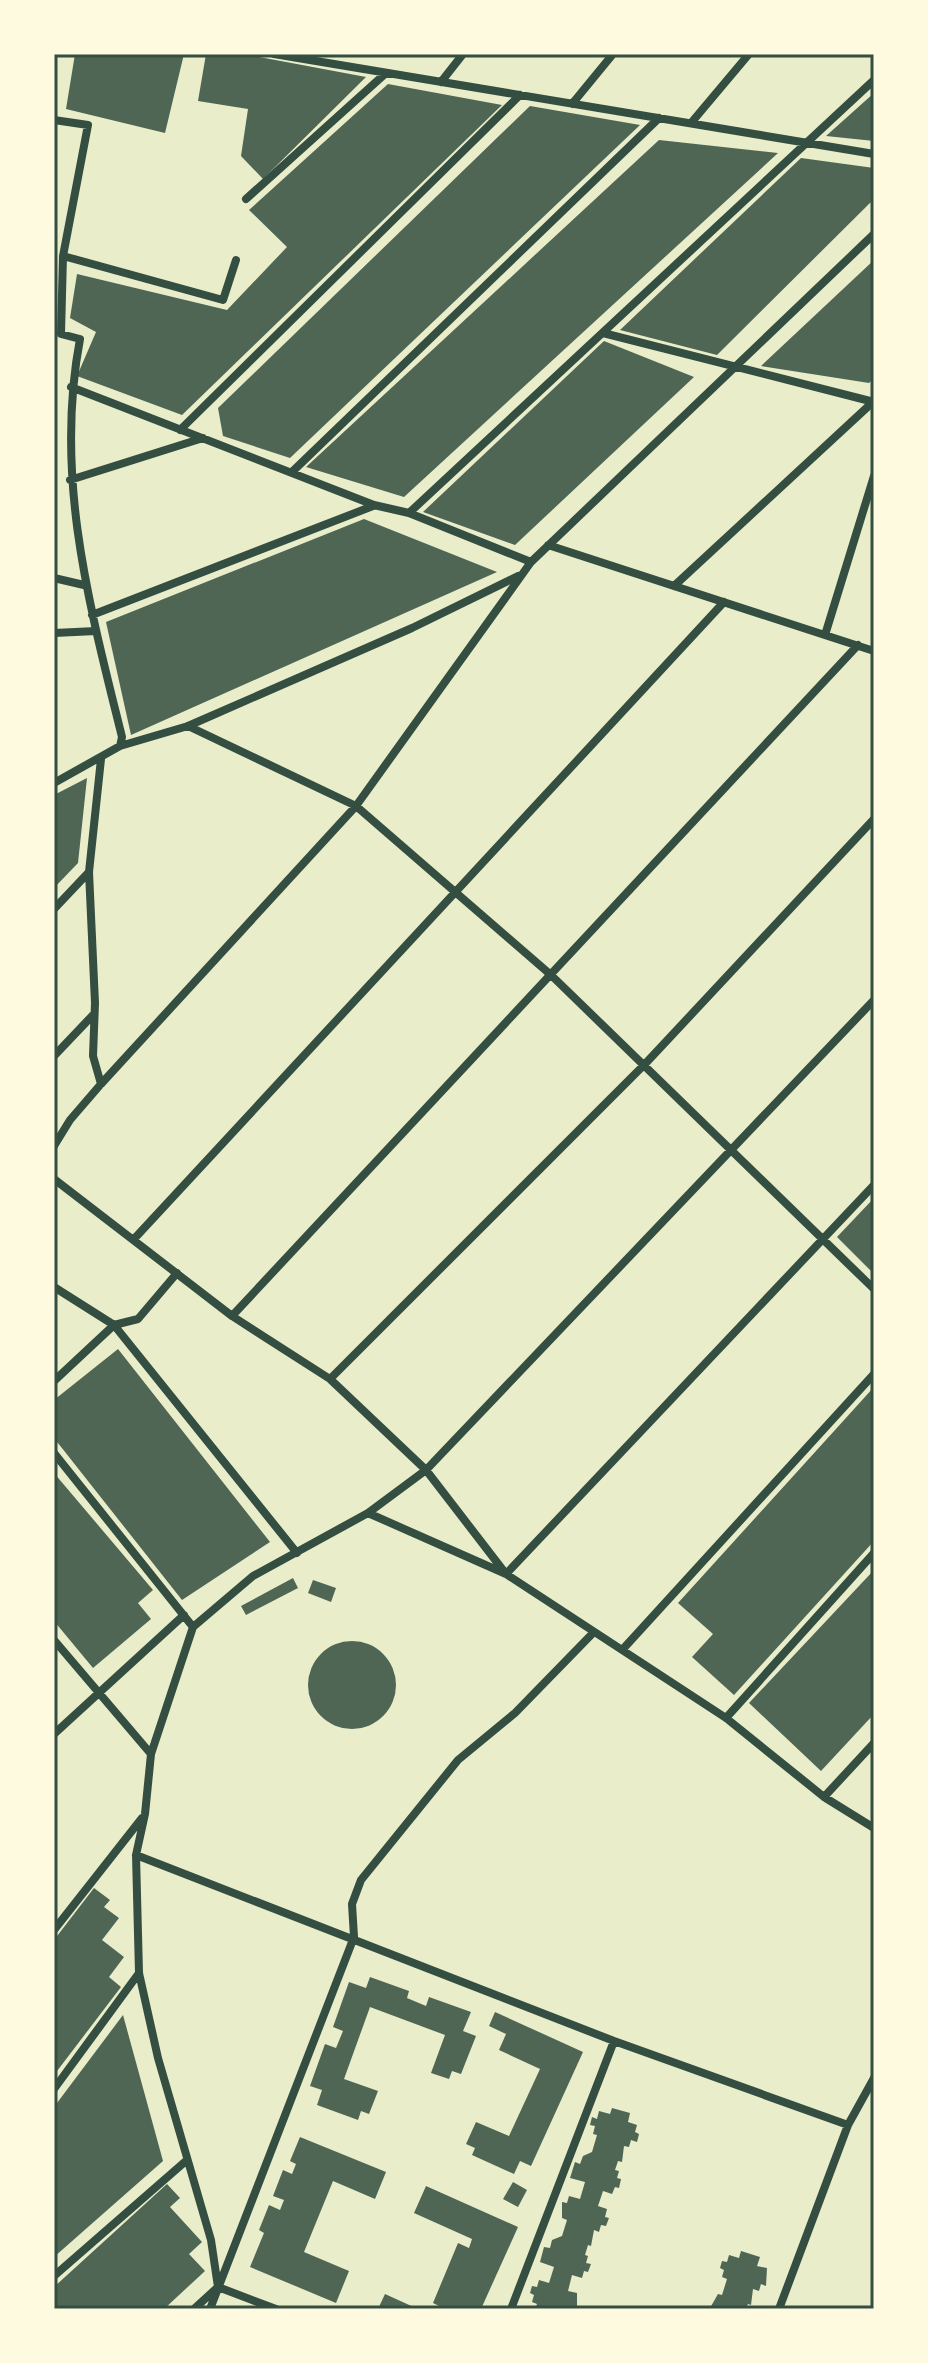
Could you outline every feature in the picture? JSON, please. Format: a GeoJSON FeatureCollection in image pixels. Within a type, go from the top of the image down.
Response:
{"type":"FeatureCollection","features":[{"type":"Feature","properties":{"kind":"street"},"geometry":{"type":"LineString","coordinates":[[274,54],[304,56],[386,73],[874,154]]}},
{"type":"Feature","properties":{"kind":"street"},"geometry":{"type":"LineString","coordinates":[[441,82],[463,54]]}},
{"type":"Feature","properties":{"kind":"street"},"geometry":{"type":"LineString","coordinates":[[572,104],[613,54]]}},
{"type":"Feature","properties":{"kind":"street"},"geometry":{"type":"LineString","coordinates":[[691,123],[749,54]]}},
{"type":"Feature","properties":{"kind":"street"},"geometry":{"type":"LineString","coordinates":[[246,199],[386,73]]}},
{"type":"Feature","properties":{"kind":"street"},"geometry":{"type":"LineString","coordinates":[[409,513],[874,80]]}},
{"type":"Feature","properties":{"kind":"street"},"geometry":{"type":"LineString","coordinates":[[180,430],[520,95]]}},
{"type":"Feature","properties":{"kind":"street"},"geometry":{"type":"LineString","coordinates":[[293,471],[659,118]]}},
{"type":"Feature","properties":{"kind":"street"},"geometry":{"type":"LineString","coordinates":[[54,120],[88,125],[63,256],[58,333],[80,339],[71,387],[70,480],[84,585],[122,737],[120,746]]}},
{"type":"Feature","properties":{"kind":"street"},"geometry":{"type":"LineString","coordinates":[[54,1146],[70,1120],[101,1084],[356,806],[518,576],[730,368],[874,234]]}},
{"type":"Feature","properties":{"kind":"street"},"geometry":{"type":"LineString","coordinates":[[63,256],[223,300],[236,260]]}},
{"type":"Feature","properties":{"kind":"street"},"geometry":{"type":"LineString","coordinates":[[603,333],[730,368],[874,401]]}},
{"type":"Feature","properties":{"kind":"street"},"geometry":{"type":"LineString","coordinates":[[71,387],[374,505],[409,513],[531,562]]}},
{"type":"Feature","properties":{"kind":"street"},"geometry":{"type":"LineString","coordinates":[[674,586],[874,401]]}},
{"type":"Feature","properties":{"kind":"street"},"geometry":{"type":"LineString","coordinates":[[70,480],[203,438]]}},
{"type":"Feature","properties":{"kind":"street"},"geometry":{"type":"LineString","coordinates":[[825,635],[874,476]]}},
{"type":"Feature","properties":{"kind":"street"},"geometry":{"type":"LineString","coordinates":[[92,615],[374,505]]}},
{"type":"Feature","properties":{"kind":"street"},"geometry":{"type":"LineString","coordinates":[[548,545],[874,651]]}},
{"type":"Feature","properties":{"kind":"street"},"geometry":{"type":"LineString","coordinates":[[54,783],[120,746],[188,726],[412,628],[518,576]]}},
{"type":"Feature","properties":{"kind":"street"},"geometry":{"type":"LineString","coordinates":[[54,578],[84,585]]}},
{"type":"Feature","properties":{"kind":"street"},"geometry":{"type":"LineString","coordinates":[[134,1239],[724,602]]}},
{"type":"Feature","properties":{"kind":"street"},"geometry":{"type":"LineString","coordinates":[[54,633],[96,631]]}},
{"type":"Feature","properties":{"kind":"street"},"geometry":{"type":"LineString","coordinates":[[232,1316],[858,645]]}},
{"type":"Feature","properties":{"kind":"street"},"geometry":{"type":"LineString","coordinates":[[188,726],[356,806],[551,975],[874,1289]]}},
{"type":"Feature","properties":{"kind":"street"},"geometry":{"type":"LineString","coordinates":[[101,759],[89,872],[93,1056],[101,1084]]}},
{"type":"Feature","properties":{"kind":"street"},"geometry":{"type":"LineString","coordinates":[[330,1379],[645,1064],[874,819]]}},
{"type":"Feature","properties":{"kind":"street"},"geometry":{"type":"LineString","coordinates":[[54,909],[89,872]]}},
{"type":"Feature","properties":{"kind":"street"},"geometry":{"type":"LineString","coordinates":[[218,2287],[211,2240],[139,1973],[136,1855],[145,1814],[151,1754],[193,1627],[253,1576],[368,1513],[426,1470],[874,1000]]}},
{"type":"Feature","properties":{"kind":"street"},"geometry":{"type":"LineString","coordinates":[[54,1056],[93,1015]]}},
{"type":"Feature","properties":{"kind":"street"},"geometry":{"type":"LineString","coordinates":[[54,1179],[232,1316],[330,1379],[426,1470],[506,1574]]}},
{"type":"Feature","properties":{"kind":"street"},"geometry":{"type":"LineString","coordinates":[[506,1574],[874,1185]]}},
{"type":"Feature","properties":{"kind":"street"},"geometry":{"type":"LineString","coordinates":[[54,1381],[114,1325],[138,1319],[177,1273]]}},
{"type":"Feature","properties":{"kind":"street"},"geometry":{"type":"LineString","coordinates":[[54,1287],[114,1325],[297,1553]]}},
{"type":"Feature","properties":{"kind":"street"},"geometry":{"type":"LineString","coordinates":[[623,1649],[874,1374]]}},
{"type":"Feature","properties":{"kind":"street"},"geometry":{"type":"LineString","coordinates":[[54,1453],[193,1627]]}},
{"type":"Feature","properties":{"kind":"street"},"geometry":{"type":"LineString","coordinates":[[368,1513],[506,1574],[592,1634],[623,1649],[726,1718],[824,1797],[874,1828]]}},
{"type":"Feature","properties":{"kind":"street"},"geometry":{"type":"LineString","coordinates":[[726,1718],[874,1553]]}},
{"type":"Feature","properties":{"kind":"street"},"geometry":{"type":"LineString","coordinates":[[54,1734],[184,1615]]}},
{"type":"Feature","properties":{"kind":"street"},"geometry":{"type":"LineString","coordinates":[[210,2309],[354,1937],[352,1904],[361,1880],[381,1851],[458,1760],[515,1713],[592,1634]]}},
{"type":"Feature","properties":{"kind":"street"},"geometry":{"type":"LineString","coordinates":[[54,1640],[151,1754]]}},
{"type":"Feature","properties":{"kind":"street"},"geometry":{"type":"LineString","coordinates":[[824,1797],[874,1743]]}},
{"type":"Feature","properties":{"kind":"street"},"geometry":{"type":"LineString","coordinates":[[54,1930],[145,1814]]}},
{"type":"Feature","properties":{"kind":"street"},"geometry":{"type":"LineString","coordinates":[[136,1855],[354,1937],[614,2041],[848,2125]]}},
{"type":"Feature","properties":{"kind":"street"},"geometry":{"type":"LineString","coordinates":[[54,2089],[139,1973]]}},
{"type":"Feature","properties":{"kind":"street"},"geometry":{"type":"LineString","coordinates":[[511,2309],[614,2041]]}},
{"type":"Feature","properties":{"kind":"street"},"geometry":{"type":"LineString","coordinates":[[779,2309],[848,2125],[874,2078]]}},
{"type":"Feature","properties":{"kind":"street"},"geometry":{"type":"LineString","coordinates":[[54,2276],[187,2160]]}},
{"type":"Feature","properties":{"kind":"street"},"geometry":{"type":"LineString","coordinates":[[194,2309],[218,2287]]}},
{"type":"Feature","properties":{"kind":"street"},"geometry":{"type":"LineString","coordinates":[[218,2287],[276,2309]]}},
{"type":"Feature","properties":{"kind":"building"},"geometry":{"type":"Polygon","coordinates":[[[75,54],[184,54],[165,133],[66,109],[75,54]]]}},
{"type":"Feature","properties":{"kind":"building"},"geometry":{"type":"Polygon","coordinates":[[[206,54],[243,54],[366,77],[263,179],[241,156],[248,109],[198,101],[206,54]]]}},
{"type":"Feature","properties":{"kind":"building"},"geometry":{"type":"Polygon","coordinates":[[[388,84],[502,105],[182,415],[77,376],[96,332],[70,318],[77,274],[227,310],[287,247],[249,210],[388,84]]]}},
{"type":"Feature","properties":{"kind":"building"},"geometry":{"type":"Polygon","coordinates":[[[874,93],[874,141],[826,136],[874,93]]]}},
{"type":"Feature","properties":{"kind":"building"},"geometry":{"type":"Polygon","coordinates":[[[530,106],[640,125],[290,458],[223,436],[218,408],[530,106]]]}},
{"type":"Feature","properties":{"kind":"building"},"geometry":{"type":"Polygon","coordinates":[[[659,140],[778,153],[404,497],[306,467],[659,140]]]}},
{"type":"Feature","properties":{"kind":"building"},"geometry":{"type":"Polygon","coordinates":[[[801,158],[874,168],[874,199],[717,355],[620,330],[801,158]]]}},
{"type":"Feature","properties":{"kind":"building"},"geometry":{"type":"Polygon","coordinates":[[[874,260],[874,378],[869,383],[761,366],[874,260]]]}},
{"type":"Feature","properties":{"kind":"building"},"geometry":{"type":"Polygon","coordinates":[[[604,341],[694,377],[515,545],[423,512],[604,341]]]}},
{"type":"Feature","properties":{"kind":"building"},"geometry":{"type":"Polygon","coordinates":[[[364,519],[497,572],[131,735],[106,622],[364,519]]]}},
{"type":"Feature","properties":{"kind":"building"},"geometry":{"type":"Polygon","coordinates":[[[87,778],[78,863],[54,888],[54,795],[87,778]]]}},
{"type":"Feature","properties":{"kind":"building"},"geometry":{"type":"Polygon","coordinates":[[[874,1198],[874,1274],[837,1237],[874,1198]]]}},
{"type":"Feature","properties":{"kind":"building"},"geometry":{"type":"Polygon","coordinates":[[[118,1349],[270,1542],[182,1600],[54,1438],[54,1400],[118,1349]]]}},
{"type":"Feature","properties":{"kind":"building"},"geometry":{"type":"Polygon","coordinates":[[[874,1387],[874,1541],[734,1695],[692,1657],[713,1634],[678,1603],[874,1387]]]}},
{"type":"Feature","properties":{"kind":"building"},"geometry":{"type":"Polygon","coordinates":[[[54,1473],[153,1590],[138,1603],[151,1619],[93,1668],[54,1621],[54,1473]]]}},
{"type":"Feature","properties":{"kind":"building"},"geometry":{"type":"Polygon","coordinates":[[[874,1570],[874,1714],[821,1771],[749,1703],[874,1570]]]}},
{"type":"Feature","properties":{"kind":"building"},"geometry":{"type":"Polygon","coordinates":[[[293,1578],[298,1588],[246,1615],[241,1606],[293,1578]]]}},
{"type":"Feature","properties":{"kind":"building"},"geometry":{"type":"Polygon","coordinates":[[[313,1580],[336,1588],[331,1602],[308,1593],[313,1580]]]}},
{"type":"Feature","properties":{"kind":"building"},"geometry":{"type":"Polygon","coordinates":[[[352,1641],[369,1644],[383,1654],[393,1668],[396,1685],[393,1702],[383,1716],[369,1726],[352,1729],[335,1726],[321,1716],[311,1702],[308,1685],[311,1668],[321,1654],[335,1644],[352,1641]]]}},
{"type":"Feature","properties":{"kind":"building"},"geometry":{"type":"Polygon","coordinates":[[[94,1888],[110,1900],[104,1907],[119,1918],[102,1940],[124,1957],[109,1977],[121,1987],[54,2075],[54,1940],[94,1888]]]}},
{"type":"Feature","properties":{"kind":"building"},"geometry":{"type":"Polygon","coordinates":[[[370,1977],[409,1991],[407,1998],[426,2006],[429,1997],[471,2012],[463,2031],[476,2036],[461,2074],[452,2071],[449,2079],[431,2073],[445,2035],[370,2007],[344,2079],[378,2091],[369,2114],[361,2111],[358,2120],[317,2105],[322,2090],[310,2086],[325,2044],[336,2048],[343,2031],[333,2027],[349,1982],[366,1988],[370,1977]]]}},
{"type":"Feature","properties":{"kind":"building"},"geometry":{"type":"Polygon","coordinates":[[[495,2012],[583,2052],[531,2166],[520,2161],[514,2174],[472,2155],[475,2148],[466,2144],[476,2122],[509,2136],[540,2069],[499,2050],[506,2034],[489,2026],[495,2012]]]}},
{"type":"Feature","properties":{"kind":"building"},"geometry":{"type":"Polygon","coordinates":[[[123,2015],[163,2161],[54,2257],[54,2107],[123,2015]]]}},
{"type":"Feature","properties":{"kind":"building"},"geometry":{"type":"Polygon","coordinates":[[[612,2108],[630,2113],[628,2122],[637,2125],[635,2132],[639,2134],[637,2142],[631,2140],[629,2147],[624,2146],[622,2162],[618,2161],[615,2170],[619,2171],[617,2178],[621,2179],[619,2188],[615,2187],[612,2194],[603,2191],[598,2206],[607,2209],[605,2217],[609,2218],[606,2226],[601,2225],[599,2232],[594,2230],[591,2246],[588,2245],[586,2263],[591,2264],[588,2272],[584,2271],[582,2278],[572,2275],[568,2291],[577,2293],[577,2309],[535,2309],[537,2304],[532,2302],[534,2295],[530,2293],[532,2286],[537,2287],[539,2280],[549,2283],[554,2267],[540,2262],[544,2247],[550,2248],[552,2240],[562,2236],[567,2220],[562,2218],[562,2202],[567,2203],[569,2196],[580,2199],[585,2182],[570,2178],[575,2162],[580,2164],[583,2156],[592,2152],[597,2135],[593,2134],[595,2126],[590,2125],[592,2117],[597,2119],[599,2111],[610,2114],[612,2108]]]}},
{"type":"Feature","properties":{"kind":"building"},"geometry":{"type":"Polygon","coordinates":[[[300,2137],[386,2172],[375,2199],[333,2181],[304,2252],[349,2271],[336,2303],[250,2267],[264,2233],[259,2230],[269,2205],[280,2210],[284,2200],[273,2196],[283,2170],[292,2174],[296,2164],[290,2161],[300,2137]]]}},
{"type":"Feature","properties":{"kind":"building"},"geometry":{"type":"Polygon","coordinates":[[[513,2182],[527,2190],[518,2207],[503,2199],[513,2182]]]}},
{"type":"Feature","properties":{"kind":"building"},"geometry":{"type":"Polygon","coordinates":[[[167,2184],[180,2198],[170,2207],[202,2242],[189,2254],[205,2271],[164,2309],[54,2309],[54,2287],[167,2184]]]}},
{"type":"Feature","properties":{"kind":"building"},"geometry":{"type":"Polygon","coordinates":[[[426,2186],[518,2227],[481,2309],[445,2309],[433,2303],[458,2243],[469,2248],[472,2239],[414,2213],[426,2186]]]}},
{"type":"Feature","properties":{"kind":"building"},"geometry":{"type":"Polygon","coordinates":[[[741,2251],[760,2257],[757,2266],[767,2268],[766,2286],[761,2284],[759,2291],[753,2289],[751,2305],[748,2304],[746,2309],[703,2309],[704,2306],[710,2308],[718,2294],[722,2295],[727,2279],[722,2277],[722,2261],[727,2262],[729,2255],[739,2258],[741,2251]]]}},
{"type":"Feature","properties":{"kind":"building"},"geometry":{"type":"Polygon","coordinates":[[[385,2294],[418,2309],[378,2309],[385,2294]]]}}]}
